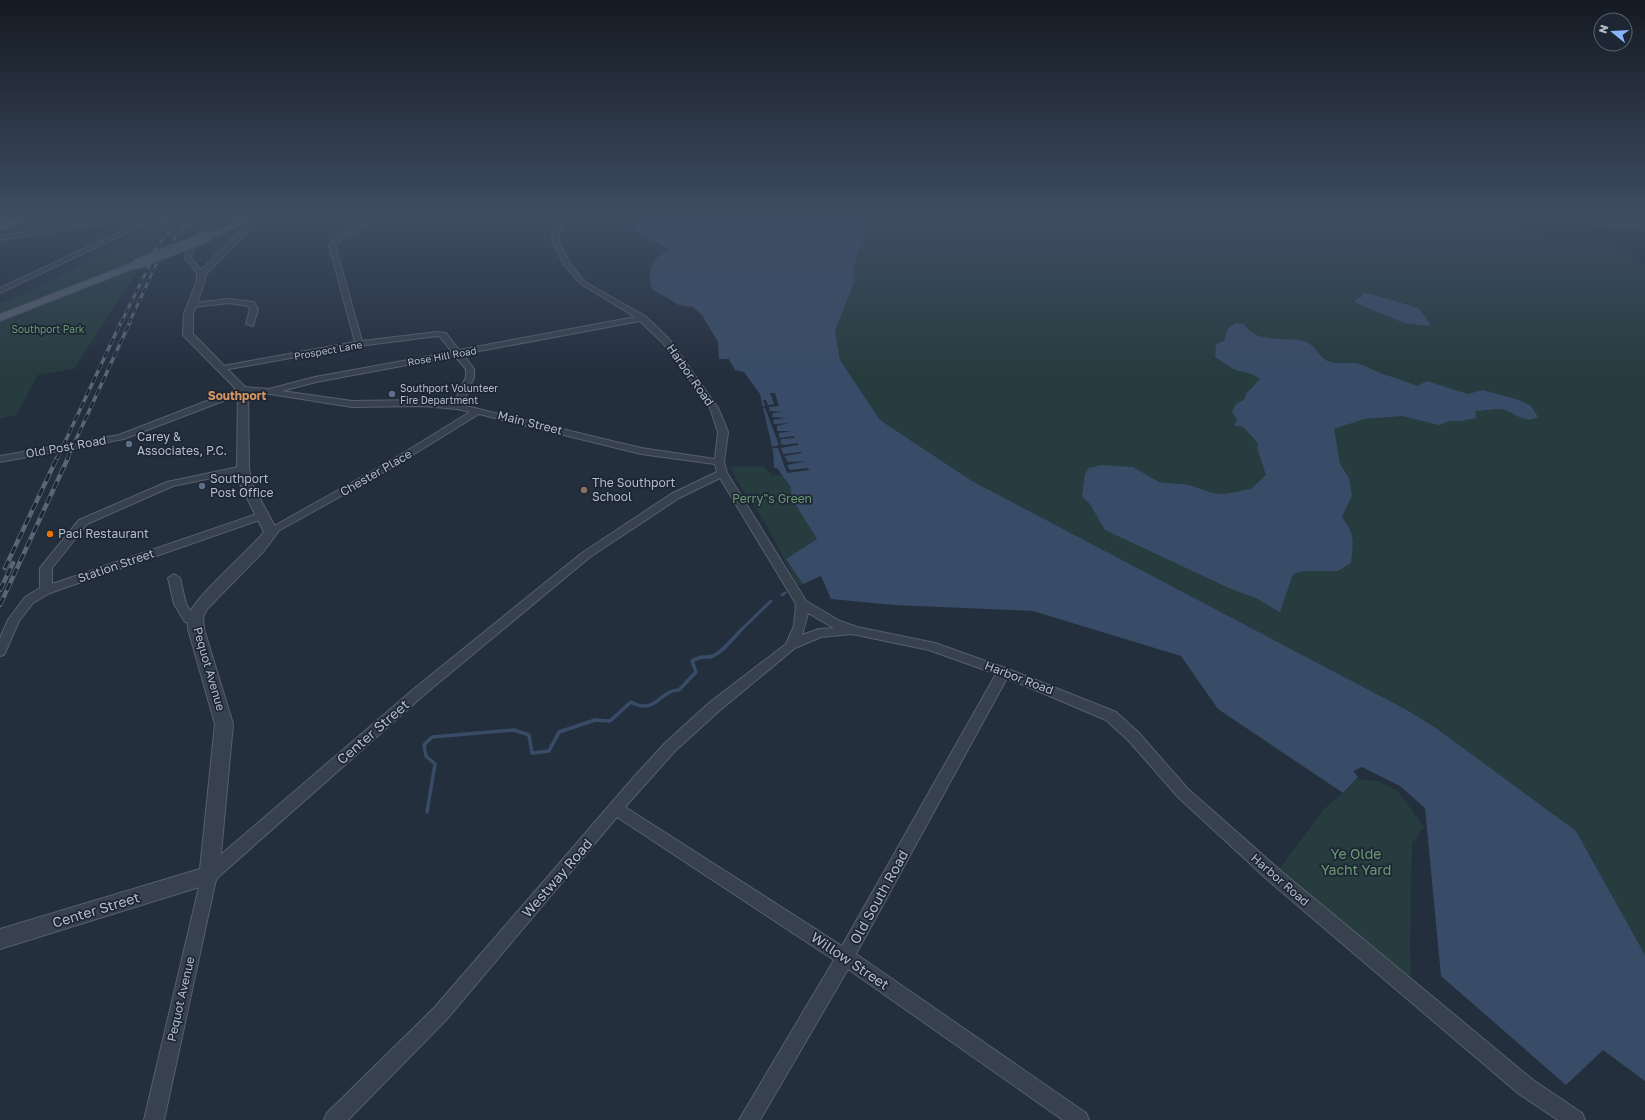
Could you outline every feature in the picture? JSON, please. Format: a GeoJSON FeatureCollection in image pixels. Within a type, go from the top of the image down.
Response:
{"type":"FeatureCollection","features":[{"type":"Feature","properties":{"kind":"main road"},"geometry":{"type":"LineString","coordinates":[[0,318],[126,268]]}},
{"type":"Feature","properties":{"kind":"street"},"geometry":{"type":"LineString","coordinates":[[0,291],[47,268]]}},
{"type":"Feature","properties":{"kind":"street"},"geometry":{"type":"LineString","coordinates":[[195,268],[201,274]]}},
{"type":"Feature","properties":{"kind":"street"},"geometry":{"type":"LineString","coordinates":[[206,268],[201,274],[201,280],[192,305],[187,328],[188,336],[223,368],[243,390],[243,469],[246,484],[270,532]]}},
{"type":"Feature","properties":{"kind":"street"},"geometry":{"type":"LineString","coordinates":[[338,268],[359,344]]}},
{"type":"Feature","properties":{"kind":"street","name":"Harbor Road"},"geometry":{"type":"LineString","coordinates":[[571,268],[583,283],[642,318],[666,341],[714,408],[723,432],[720,468],[802,604],[836,624],[855,631],[931,646],[1004,672],[1111,716],[1133,736],[1183,793],[1276,877],[1526,1087],[1575,1120]]}},
{"type":"Feature","properties":{"kind":"street"},"geometry":{"type":"LineString","coordinates":[[192,305],[229,301],[251,304],[254,309],[250,324]]}},
{"type":"Feature","properties":{"kind":"street","name":"Rose Hill Road"},"geometry":{"type":"LineString","coordinates":[[243,390],[269,392],[315,380],[642,318]]}},
{"type":"Feature","properties":{"kind":"street","name":"Prospect Lane"},"geometry":{"type":"LineString","coordinates":[[223,368],[359,344],[434,334],[443,335],[458,353]]}},
{"type":"Feature","properties":{"kind":"street"},"geometry":{"type":"LineString","coordinates":[[457,406],[470,377],[470,369],[458,353]]}},
{"type":"Feature","properties":{"kind":"street","name":"Old Post Road"},"geometry":{"type":"LineString","coordinates":[[0,459],[121,437],[243,390]]}},
{"type":"Feature","properties":{"kind":"street","name":"Main Street"},"geometry":{"type":"LineString","coordinates":[[269,392],[352,404],[423,403],[457,406],[479,410],[641,451],[720,468]]}},
{"type":"Feature","properties":{"kind":"street","name":"Chester Place"},"geometry":{"type":"LineString","coordinates":[[270,532],[390,465],[479,410]]}},
{"type":"Feature","properties":{"kind":"street","name":"Center Street"},"geometry":{"type":"LineString","coordinates":[[0,939],[209,875],[420,691],[586,555],[720,468]]}},
{"type":"Feature","properties":{"kind":"street"},"geometry":{"type":"LineString","coordinates":[[46,590],[46,568],[83,522],[170,484],[243,469]]}},
{"type":"Feature","properties":{"kind":"street","name":"Station Street"},"geometry":{"type":"LineString","coordinates":[[0,652],[14,620],[30,600],[46,590],[261,516]]}},
{"type":"Feature","properties":{"kind":"street","name":"Pequot Avenue"},"geometry":{"type":"LineString","coordinates":[[154,1120],[209,875],[224,724],[196,629],[195,617],[201,606],[258,549],[270,532]]}},
{"type":"Feature","properties":{"kind":"street"},"geometry":{"type":"LineString","coordinates":[[174,578],[180,604],[190,619],[195,617]]}},
{"type":"Feature","properties":{"kind":"street","name":"Westway Road"},"geometry":{"type":"LineString","coordinates":[[790,647],[797,637],[802,604]]}},
{"type":"Feature","properties":{"kind":"street","name":"Westway Road"},"geometry":{"type":"LineString","coordinates":[[334,1120],[441,1013],[670,747],[714,707],[790,647],[819,633],[840,630],[855,631]]}},
{"type":"Feature","properties":{"kind":"street","name":"Old South Road"},"geometry":{"type":"LineString","coordinates":[[749,1120],[845,957],[1004,672]]}},
{"type":"Feature","properties":{"kind":"street","name":"Willow Street"},"geometry":{"type":"LineString","coordinates":[[616,809],[845,957],[1079,1120]]}},
{"type":"Feature","properties":{"kind":"green space","name":"Southport Park"},"geometry":{"type":"Polygon","coordinates":[[[73,268],[139,268],[74,369],[38,375],[16,415],[0,419],[0,303],[51,281],[73,268]]]}},
{"type":"Feature","properties":{"kind":"green space"},"geometry":{"type":"Polygon","coordinates":[[[854,268],[1645,268],[1645,955],[1576,831],[1436,728],[1407,710],[972,481],[880,420],[840,360],[835,331],[855,280],[854,268]]]}},
{"type":"Feature","properties":{"kind":"green space","name":"Perry\"s Green"},"geometry":{"type":"Polygon","coordinates":[[[763,466],[773,476],[782,475],[790,486],[792,499],[817,539],[786,559],[803,584],[798,586],[765,522],[740,486],[730,467],[763,466]]]}},
{"type":"Feature","properties":{"kind":"green space","name":"Ye Olde Yacht Yard"},"geometry":{"type":"Polygon","coordinates":[[[1356,779],[1378,781],[1398,791],[1424,827],[1412,843],[1410,942],[1411,983],[1277,872],[1324,809],[1348,789],[1356,779]]]}},
{"type":"Feature","properties":{"kind":"water"},"geometry":{"type":"Polygon","coordinates":[[[651,268],[854,268],[855,280],[835,331],[840,360],[880,420],[972,481],[1407,710],[1436,728],[1576,831],[1645,955],[1645,1081],[1603,1050],[1566,1085],[1441,976],[1425,808],[1400,786],[1362,767],[1353,771],[1358,777],[1343,793],[1218,709],[1181,656],[1033,611],[894,605],[831,599],[821,576],[803,584],[786,559],[817,539],[792,499],[790,486],[777,468],[774,468],[773,451],[760,394],[744,372],[735,370],[729,359],[719,359],[718,342],[702,315],[693,307],[679,305],[652,289],[651,268]]]}},
{"type":"Feature","properties":{"kind":"water"},"geometry":{"type":"Polygon","coordinates":[[[1363,292],[1419,308],[1430,324],[1428,326],[1404,323],[1354,302],[1356,299],[1363,296],[1363,292]]]}},
{"type":"Feature","properties":{"kind":"water"},"geometry":{"type":"Polygon","coordinates":[[[1236,323],[1244,324],[1249,330],[1262,337],[1307,342],[1325,360],[1336,363],[1359,364],[1417,386],[1427,381],[1468,394],[1483,390],[1519,400],[1531,406],[1538,417],[1533,419],[1523,419],[1505,410],[1497,409],[1475,411],[1476,418],[1461,421],[1450,421],[1439,425],[1402,416],[1364,419],[1334,429],[1340,464],[1349,478],[1352,495],[1342,517],[1352,535],[1351,563],[1338,571],[1304,571],[1293,574],[1280,612],[1256,598],[1231,589],[1105,530],[1090,504],[1082,496],[1085,474],[1089,468],[1102,465],[1133,467],[1159,482],[1189,485],[1212,493],[1225,494],[1251,489],[1266,475],[1257,448],[1258,443],[1242,426],[1234,426],[1237,419],[1232,412],[1236,404],[1245,399],[1246,394],[1260,379],[1252,374],[1235,370],[1215,357],[1216,344],[1224,341],[1228,328],[1236,323]]]}},
{"type":"Feature","properties":{"kind":"pier"},"geometry":{"type":"Polygon","coordinates":[[[770,393],[775,393],[779,406],[769,407],[770,411],[784,412],[773,413],[772,417],[786,418],[773,420],[774,424],[789,423],[777,426],[777,431],[792,431],[779,433],[779,438],[794,436],[795,438],[782,439],[780,441],[782,445],[798,443],[798,445],[781,448],[783,454],[802,453],[784,456],[788,462],[807,461],[787,465],[790,470],[807,468],[810,470],[787,473],[778,448],[772,448],[779,445],[765,408],[761,407],[765,406],[763,400],[766,400],[768,405],[774,404],[770,393]]]}},
{"type":"Feature","properties":{"kind":"waterway"},"geometry":{"type":"LineString","coordinates":[[742,629],[771,601]]}},
{"type":"Feature","properties":{"kind":"waterway"},"geometry":{"type":"LineString","coordinates":[[427,812],[435,764],[426,756],[424,745],[432,737],[514,730],[529,735],[532,753],[549,751],[559,732],[595,720],[610,721],[631,702],[639,706],[646,706],[652,704],[672,691],[679,690],[696,672],[692,661],[701,657],[710,657],[717,654],[742,629]]}},
{"type":"Feature","properties":{"kind":"railway"},"geometry":{"type":"LineString","coordinates":[[121,323],[148,268]]}},
{"type":"Feature","properties":{"kind":"railway"},"geometry":{"type":"LineString","coordinates":[[129,323],[154,268]]}},
{"type":"Feature","properties":{"kind":"railway"},"geometry":{"type":"LineString","coordinates":[[57,459],[121,322]]}},
{"type":"Feature","properties":{"kind":"railway"},"geometry":{"type":"LineString","coordinates":[[67,459],[130,322]]}},
{"type":"Feature","properties":{"kind":"railway"},"geometry":{"type":"LineString","coordinates":[[5,568],[57,458]]}},
{"type":"Feature","properties":{"kind":"railway"},"geometry":{"type":"LineString","coordinates":[[0,605],[68,458]]}},
{"type":"Feature","properties":{"kind":"railway"},"geometry":{"type":"LineString","coordinates":[[0,590],[13,563]]}},
{"type":"Feature","properties":{"kind":"place","name":"Southport Volunteer Fire Department"},"geometry":{"type":"Point","coordinates":[392,394]}},
{"type":"Feature","properties":{"kind":"place","name":"Carey & Associates, P.C."},"geometry":{"type":"Point","coordinates":[129,444]}},
{"type":"Feature","properties":{"kind":"place","name":"Southport Post Office"},"geometry":{"type":"Point","coordinates":[202,486]}},
{"type":"Feature","properties":{"kind":"place","name":"The Southport School"},"geometry":{"type":"Point","coordinates":[584,490]}},
{"type":"Feature","properties":{"kind":"place","name":"Paci Restaurant"},"geometry":{"type":"Point","coordinates":[50,534]}},
{"type":"Feature","properties":{"kind":"district","name":"Southport"},"geometry":{"type":"Point","coordinates":[237,396]}}]}
